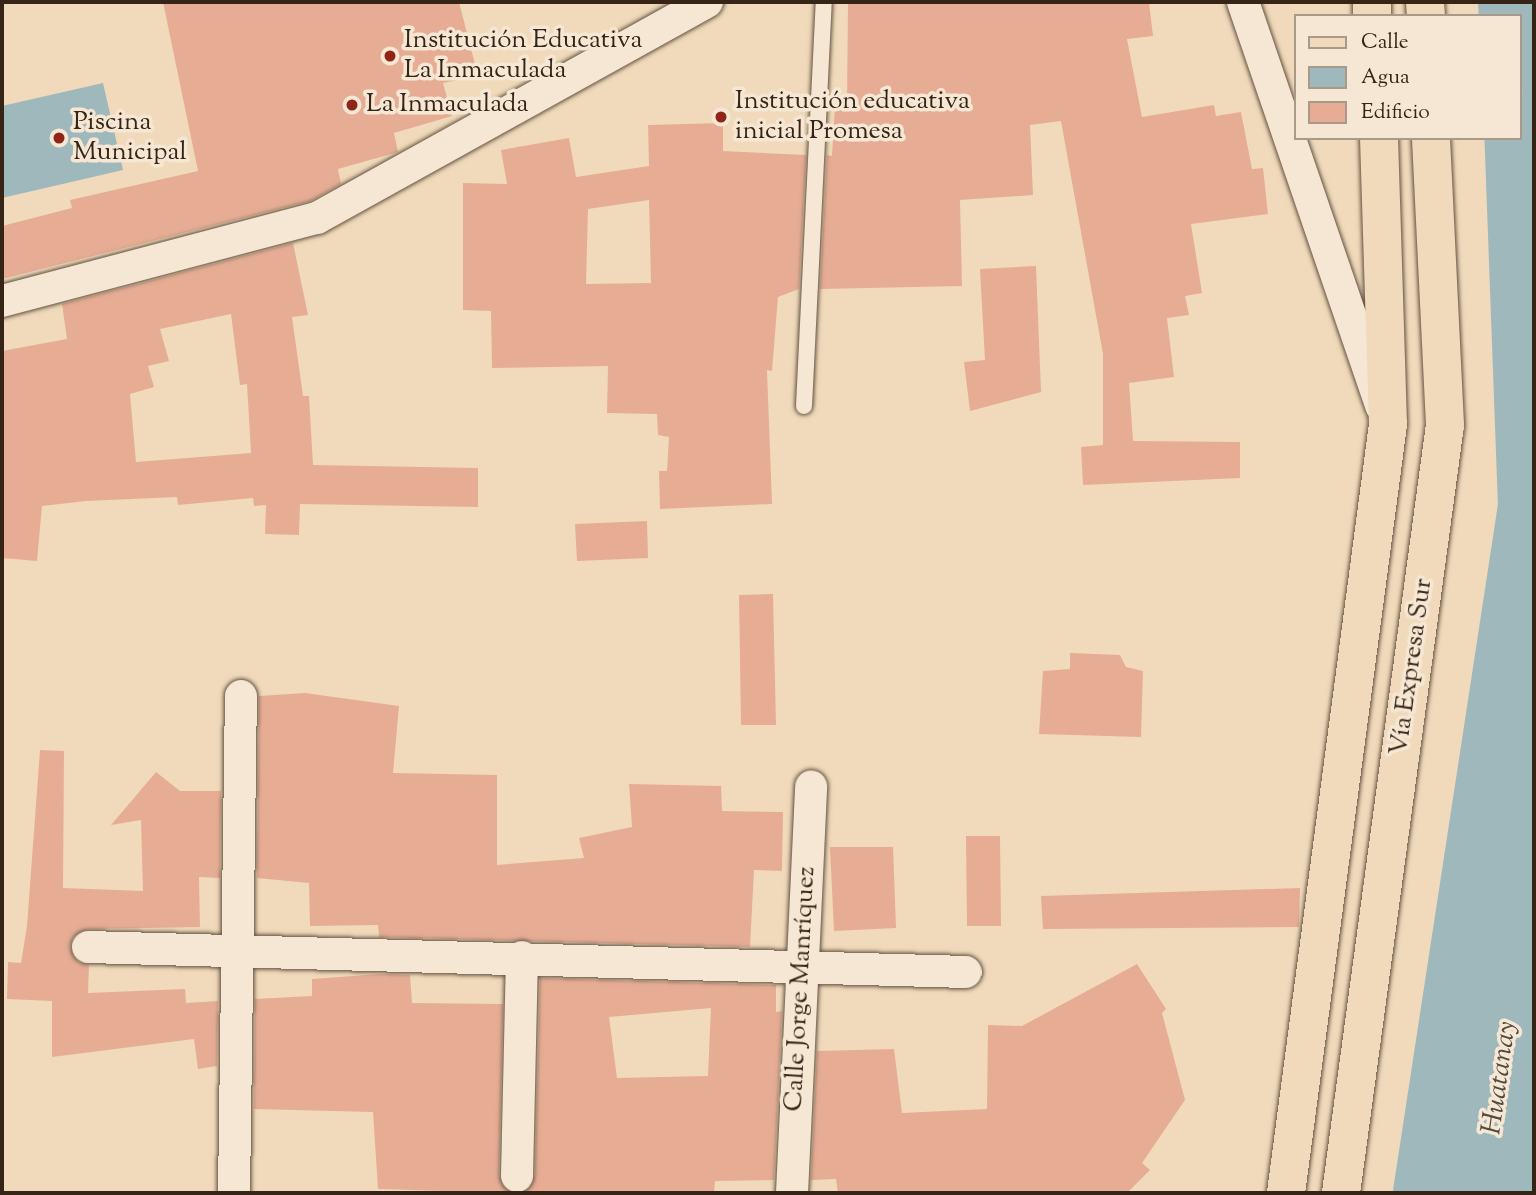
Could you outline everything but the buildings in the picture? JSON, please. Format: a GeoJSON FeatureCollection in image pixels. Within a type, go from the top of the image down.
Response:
{"type":"FeatureCollection","features":[{"type":"Feature","properties":{"kind":"main road"},"geometry":{"type":"LineString","coordinates":[[1286,1193],[1388,424],[1379,140]]}},
{"type":"Feature","properties":{"kind":"main road","name":"Vía Expresa Sur"},"geometry":{"type":"LineString","coordinates":[[1341,1193],[1444,425],[1432,140]]}},
{"type":"Feature","properties":{"kind":"street"},"geometry":{"type":"LineString","coordinates":[[2,301],[317,218],[707,2]]}},
{"type":"Feature","properties":{"kind":"street"},"geometry":{"type":"LineString","coordinates":[[1243,2],[1388,424]]}},
{"type":"Feature","properties":{"kind":"street"},"geometry":{"type":"LineString","coordinates":[[234,1193],[240,947],[241,696]]}},
{"type":"Feature","properties":{"kind":"street","name":"Calle Jorge Manríquez"},"geometry":{"type":"LineString","coordinates":[[792,1193],[800,966],[811,786]]}},
{"type":"Feature","properties":{"kind":"street"},"geometry":{"type":"LineString","coordinates":[[88,947],[240,947],[966,972]]}},
{"type":"Feature","properties":{"kind":"street"},"geometry":{"type":"LineString","coordinates":[[517,1176],[522,957]]}},
{"type":"Feature","properties":{"kind":"lane"},"geometry":{"type":"LineString","coordinates":[[804,406],[824,2]]}},
{"type":"Feature","properties":{"kind":"water"},"geometry":{"type":"Polygon","coordinates":[[[1514,2],[1534,2],[1534,507],[1522,14],[1519,14],[1514,2]]]}},
{"type":"Feature","properties":{"kind":"water","name":"Piscina Municipal"},"geometry":{"type":"Polygon","coordinates":[[[103,83],[123,170],[2,198],[2,106],[103,83]]]}},
{"type":"Feature","properties":{"kind":"water","name":"Huatanay"},"geometry":{"type":"Polygon","coordinates":[[[1534,507],[1534,1193],[1429,1193],[1534,507]]]}},
{"type":"Feature","properties":{"kind":"waterway"},"geometry":{"type":"LineString","coordinates":[[1514,2],[1515,14]]}},
{"type":"Feature","properties":{"kind":"waterway"},"geometry":{"type":"LineString","coordinates":[[1429,1193],[1534,507],[1520,140]]}},
{"type":"Feature","properties":{"kind":"place","name":"Institución Educativa La Inmaculada"},"geometry":{"type":"Point","coordinates":[390,56]}},
{"type":"Feature","properties":{"kind":"place","name":"La Inmaculada"},"geometry":{"type":"Point","coordinates":[352,105]}},
{"type":"Feature","properties":{"kind":"place","name":"Institución educativa inicial Promesa"},"geometry":{"type":"Point","coordinates":[721,117]}},
{"type":"Feature","properties":{"kind":"place","name":"Piscina Municipal"},"geometry":{"type":"Point","coordinates":[59,138]}}]}
